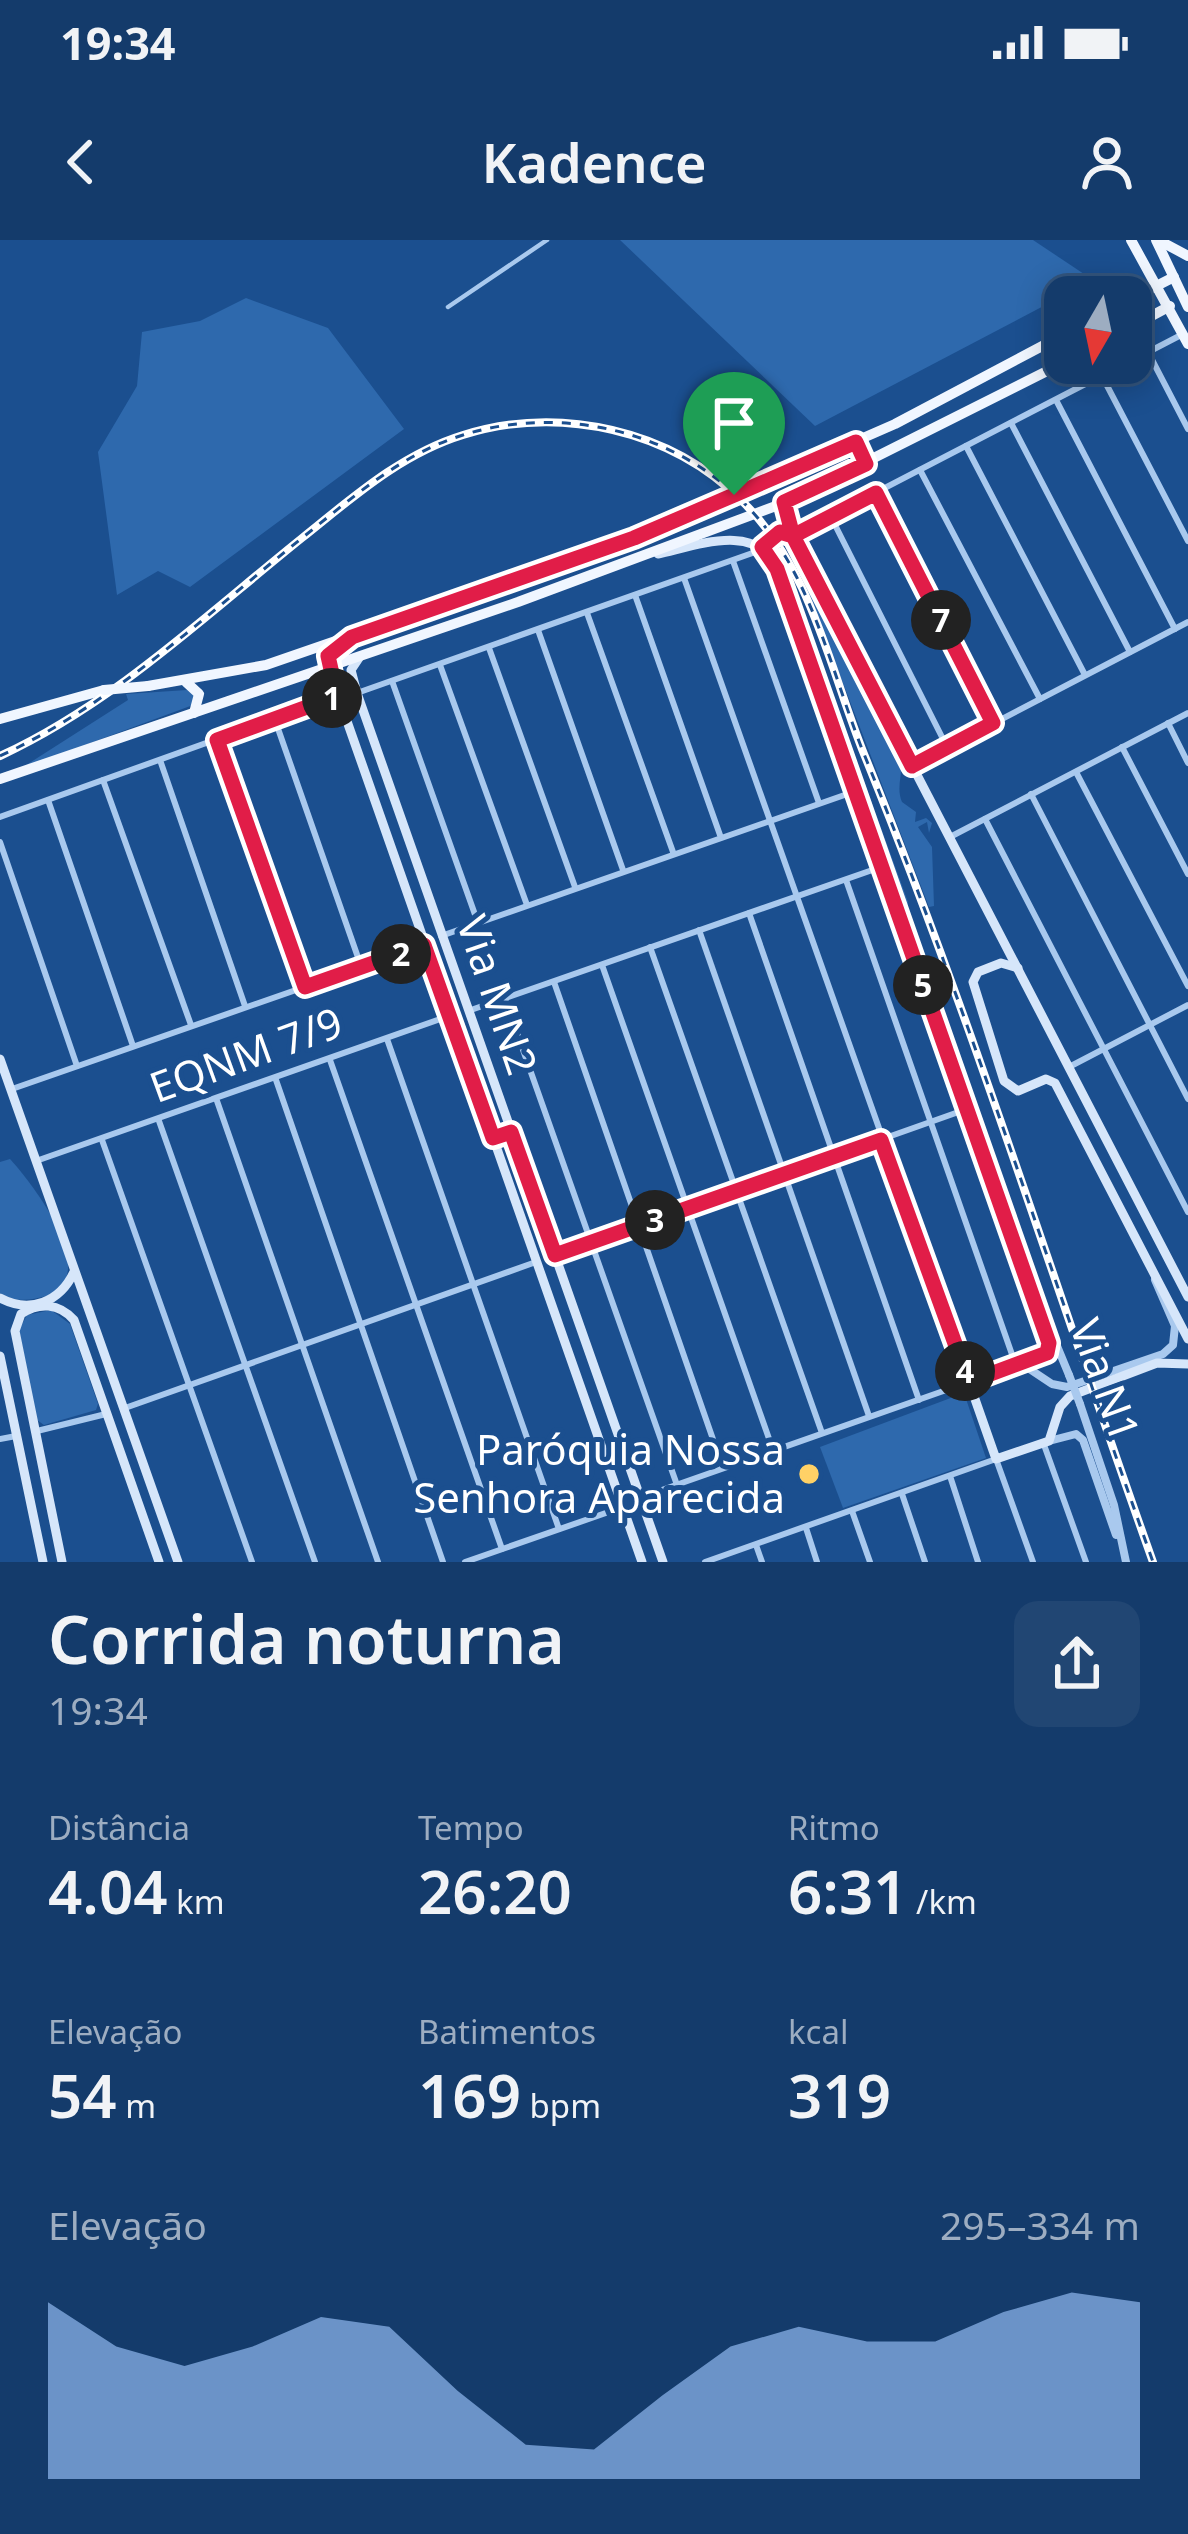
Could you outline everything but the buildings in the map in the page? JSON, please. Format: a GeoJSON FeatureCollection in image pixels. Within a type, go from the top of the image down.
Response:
{"type":"FeatureCollection","features":[{"type":"Feature","properties":{"kind":"main road"},"geometry":{"type":"LineString","coordinates":[[1131,240],[1185,339]]}},
{"type":"Feature","properties":{"kind":"main road"},"geometry":{"type":"LineString","coordinates":[[1158,240],[1188,256]]}},
{"type":"Feature","properties":{"kind":"main road"},"geometry":{"type":"LineString","coordinates":[[1158,240],[1186,301]]}},
{"type":"Feature","properties":{"kind":"main road"},"geometry":{"type":"LineString","coordinates":[[1140,276],[1142,260]]}},
{"type":"Feature","properties":{"kind":"main road"},"geometry":{"type":"LineString","coordinates":[[1152,288],[1188,269]]}},
{"type":"Feature","properties":{"kind":"main road"},"geometry":{"type":"LineString","coordinates":[[1157,286],[1186,301]]}},
{"type":"Feature","properties":{"kind":"main road"},"geometry":{"type":"LineString","coordinates":[[1152,316],[1186,301]]}},
{"type":"Feature","properties":{"kind":"main road"},"geometry":{"type":"LineString","coordinates":[[0,719],[104,690],[186,682],[266,665],[634,538],[856,442],[1044,345]]}},
{"type":"Feature","properties":{"kind":"main road"},"geometry":{"type":"LineString","coordinates":[[0,779],[647,556],[784,502],[1044,373]]}},
{"type":"Feature","properties":{"kind":"main road"},"geometry":{"type":"LineString","coordinates":[[856,442],[866,464]]}},
{"type":"Feature","properties":{"kind":"main road"},"geometry":{"type":"LineString","coordinates":[[784,502],[793,536],[1188,1296]]}},
{"type":"Feature","properties":{"kind":"main road"},"geometry":{"type":"LineString","coordinates":[[647,556],[721,541],[763,548],[772,535],[793,536]]}},
{"type":"Feature","properties":{"kind":"main road","name":"Via N1"},"geometry":{"type":"LineString","coordinates":[[763,548],[777,569],[1022,1265]]}},
{"type":"Feature","properties":{"kind":"main road"},"geometry":{"type":"LineString","coordinates":[[527,575],[526,587],[535,596]]}},
{"type":"Feature","properties":{"kind":"main road"},"geometry":{"type":"LineString","coordinates":[[512,580],[518,602]]}},
{"type":"Feature","properties":{"kind":"main road"},"geometry":{"type":"LineString","coordinates":[[352,637],[329,654],[337,696],[642,1562]]}},
{"type":"Feature","properties":{"kind":"main road","name":"Via MN2"},"geometry":{"type":"LineString","coordinates":[[361,656],[350,670],[356,693],[663,1562]]}},
{"type":"Feature","properties":{"kind":"main road"},"geometry":{"type":"LineString","coordinates":[[186,682],[199,694],[194,713]]}},
{"type":"Feature","properties":{"kind":"main road"},"geometry":{"type":"LineString","coordinates":[[349,730],[376,795],[384,798],[390,789]]}},
{"type":"Feature","properties":{"kind":"main road"},"geometry":{"type":"LineString","coordinates":[[380,816],[382,808],[392,808],[419,869]]}},
{"type":"Feature","properties":{"kind":"main road"},"geometry":{"type":"LineString","coordinates":[[398,868],[412,892],[424,884]]}},
{"type":"Feature","properties":{"kind":"main road"},"geometry":{"type":"LineString","coordinates":[[1018,968],[1001,963],[978,972],[973,982],[1004,1082],[1018,1090],[1052,1080],[1109,1175],[1118,1177],[1122,1169]]}},
{"type":"Feature","properties":{"kind":"main road"},"geometry":{"type":"LineString","coordinates":[[0,1059],[178,1562]]}},
{"type":"Feature","properties":{"kind":"main road"},"geometry":{"type":"LineString","coordinates":[[1070,1111],[1188,1339]]}},
{"type":"Feature","properties":{"kind":"main road"},"geometry":{"type":"LineString","coordinates":[[493,1138],[511,1132]]}},
{"type":"Feature","properties":{"kind":"main road"},"geometry":{"type":"LineString","coordinates":[[498,1153],[502,1144],[510,1145],[542,1218]]}},
{"type":"Feature","properties":{"kind":"main road"},"geometry":{"type":"LineString","coordinates":[[1113,1194],[1119,1186],[1127,1188],[1162,1247]]}},
{"type":"Feature","properties":{"kind":"main road"},"geometry":{"type":"LineString","coordinates":[[1022,1265],[1050,1347],[1019,1365],[969,1382],[996,1459],[1046,1441],[1060,1407],[1070,1396],[1156,1364],[1188,1364]]}},
{"type":"Feature","properties":{"kind":"main road"},"geometry":{"type":"LineString","coordinates":[[62,1562],[16,1331],[21,1314],[61,1293],[75,1270]]}},
{"type":"Feature","properties":{"kind":"main road"},"geometry":{"type":"LineString","coordinates":[[0,1298],[63,1310],[74,1320],[161,1562]]}},
{"type":"Feature","properties":{"kind":"main road"},"geometry":{"type":"LineString","coordinates":[[22,1360],[0,1359],[43,1562]]}},
{"type":"Feature","properties":{"kind":"main road"},"geometry":{"type":"LineString","coordinates":[[579,1383],[595,1373]]}},
{"type":"Feature","properties":{"kind":"main road"},"geometry":{"type":"LineString","coordinates":[[579,1383],[592,1384],[622,1447]]}},
{"type":"Feature","properties":{"kind":"street"},"geometry":{"type":"LineString","coordinates":[[448,307],[547,240]]}},
{"type":"Feature","properties":{"kind":"street"},"geometry":{"type":"LineString","coordinates":[[1152,351],[1185,339]]}},
{"type":"Feature","properties":{"kind":"street"},"geometry":{"type":"LineString","coordinates":[[1152,360],[1188,429]]}},
{"type":"Feature","properties":{"kind":"street"},"geometry":{"type":"LineString","coordinates":[[793,536],[1087,384]]}},
{"type":"Feature","properties":{"kind":"street"},"geometry":{"type":"LineString","coordinates":[[1106,384],[1188,542]]}},
{"type":"Feature","properties":{"kind":"street"},"geometry":{"type":"LineString","coordinates":[[1056,400],[1174,628]]}},
{"type":"Feature","properties":{"kind":"street"},"geometry":{"type":"LineString","coordinates":[[1011,423],[1130,652]]}},
{"type":"Feature","properties":{"kind":"street"},"geometry":{"type":"LineString","coordinates":[[966,446],[1085,676]]}},
{"type":"Feature","properties":{"kind":"street"},"geometry":{"type":"LineString","coordinates":[[920,470],[1040,699]]}},
{"type":"Feature","properties":{"kind":"street"},"geometry":{"type":"LineString","coordinates":[[876,493],[993,723]]}},
{"type":"Feature","properties":{"kind":"street"},"geometry":{"type":"LineString","coordinates":[[831,517],[947,747]]}},
{"type":"Feature","properties":{"kind":"street"},"geometry":{"type":"LineString","coordinates":[[356,693],[763,548]]}},
{"type":"Feature","properties":{"kind":"street"},"geometry":{"type":"LineString","coordinates":[[734,561],[819,803]]}},
{"type":"Feature","properties":{"kind":"street"},"geometry":{"type":"LineString","coordinates":[[639,1498],[969,1382],[684,578]]}},
{"type":"Feature","properties":{"kind":"street"},"geometry":{"type":"LineString","coordinates":[[635,595],[720,837]]}},
{"type":"Feature","properties":{"kind":"street"},"geometry":{"type":"LineString","coordinates":[[587,613],[673,853]]}},
{"type":"Feature","properties":{"kind":"street"},"geometry":{"type":"LineString","coordinates":[[912,766],[1187,625]]}},
{"type":"Feature","properties":{"kind":"street"},"geometry":{"type":"LineString","coordinates":[[538,630],[623,871]]}},
{"type":"Feature","properties":{"kind":"street"},"geometry":{"type":"LineString","coordinates":[[489,648],[575,888]]}},
{"type":"Feature","properties":{"kind":"street"},"geometry":{"type":"LineString","coordinates":[[440,665],[527,906]]}},
{"type":"Feature","properties":{"kind":"street"},"geometry":{"type":"LineString","coordinates":[[392,681],[478,923]]}},
{"type":"Feature","properties":{"kind":"street"},"geometry":{"type":"LineString","coordinates":[[0,817],[337,696]]}},
{"type":"Feature","properties":{"kind":"street"},"geometry":{"type":"LineString","coordinates":[[950,837],[1188,713]]}},
{"type":"Feature","properties":{"kind":"street"},"geometry":{"type":"LineString","coordinates":[[275,720],[362,967]]}},
{"type":"Feature","properties":{"kind":"street"},"geometry":{"type":"LineString","coordinates":[[1167,723],[1188,763]]}},
{"type":"Feature","properties":{"kind":"street"},"geometry":{"type":"LineString","coordinates":[[217,740],[305,987]]}},
{"type":"Feature","properties":{"kind":"street"},"geometry":{"type":"LineString","coordinates":[[1122,747],[1188,874]]}},
{"type":"Feature","properties":{"kind":"street"},"geometry":{"type":"LineString","coordinates":[[160,760],[245,1007]]}},
{"type":"Feature","properties":{"kind":"street"},"geometry":{"type":"LineString","coordinates":[[1076,772],[1188,986]]}},
{"type":"Feature","properties":{"kind":"street"},"geometry":{"type":"LineString","coordinates":[[103,780],[191,1027]]}},
{"type":"Feature","properties":{"kind":"street"},"geometry":{"type":"LineString","coordinates":[[441,936],[856,791]]}},
{"type":"Feature","properties":{"kind":"street"},"geometry":{"type":"LineString","coordinates":[[1031,794],[1188,1099]]}},
{"type":"Feature","properties":{"kind":"street"},"geometry":{"type":"LineString","coordinates":[[48,800],[133,1048]]}},
{"type":"Feature","properties":{"kind":"street"},"geometry":{"type":"LineString","coordinates":[[985,818],[1100,1050],[1188,1212]]}},
{"type":"Feature","properties":{"kind":"street"},"geometry":{"type":"LineString","coordinates":[[0,842],[77,1067]]}},
{"type":"Feature","properties":{"kind":"street"},"geometry":{"type":"LineString","coordinates":[[467,1011],[881,867]]}},
{"type":"Feature","properties":{"kind":"street"},"geometry":{"type":"LineString","coordinates":[[846,880],[1019,1365],[1067,1387],[1170,1349],[1175,1326],[1154,1272]]}},
{"type":"Feature","properties":{"kind":"street"},"geometry":{"type":"LineString","coordinates":[[748,913],[919,1400]]}},
{"type":"Feature","properties":{"kind":"street"},"geometry":{"type":"LineString","coordinates":[[699,930],[869,1416]]}},
{"type":"Feature","properties":{"kind":"street"},"geometry":{"type":"LineString","coordinates":[[12,1089],[424,945]]}},
{"type":"Feature","properties":{"kind":"street"},"geometry":{"type":"LineString","coordinates":[[650,947],[822,1433]]}},
{"type":"Feature","properties":{"kind":"street"},"geometry":{"type":"LineString","coordinates":[[602,965],[773,1450]]}},
{"type":"Feature","properties":{"kind":"street"},"geometry":{"type":"LineString","coordinates":[[554,982],[723,1468]]}},
{"type":"Feature","properties":{"kind":"street"},"geometry":{"type":"LineString","coordinates":[[505,999],[677,1485]]}},
{"type":"Feature","properties":{"kind":"street"},"geometry":{"type":"LineString","coordinates":[[1069,1067],[1188,1004]]}},
{"type":"Feature","properties":{"kind":"street","name":"EQNM 7/9"},"geometry":{"type":"LineString","coordinates":[[37,1161],[449,1016]]}},
{"type":"Feature","properties":{"kind":"street"},"geometry":{"type":"LineString","coordinates":[[387,1040],[559,1529]]}},
{"type":"Feature","properties":{"kind":"street"},"geometry":{"type":"LineString","coordinates":[[330,1060],[502,1549]]}},
{"type":"Feature","properties":{"kind":"street"},"geometry":{"type":"LineString","coordinates":[[275,1080],[443,1562]]}},
{"type":"Feature","properties":{"kind":"street"},"geometry":{"type":"LineString","coordinates":[[217,1101],[378,1562]]}},
{"type":"Feature","properties":{"kind":"street"},"geometry":{"type":"LineString","coordinates":[[555,1255],[967,1109]]}},
{"type":"Feature","properties":{"kind":"street"},"geometry":{"type":"LineString","coordinates":[[159,1121],[315,1562]]}},
{"type":"Feature","properties":{"kind":"street"},"geometry":{"type":"LineString","coordinates":[[102,1140],[252,1562]]}},
{"type":"Feature","properties":{"kind":"street"},"geometry":{"type":"LineString","coordinates":[[125,1408],[536,1262]]}},
{"type":"Feature","properties":{"kind":"street","name":"Via N1"},"geometry":{"type":"LineString","coordinates":[[1022,1265],[1036,1287],[1080,1404],[1114,1505],[1124,1558]]}},
{"type":"Feature","properties":{"kind":"street"},"geometry":{"type":"LineString","coordinates":[[37,1431],[106,1414]]}},
{"type":"Feature","properties":{"kind":"street"},"geometry":{"type":"LineString","coordinates":[[1086,1562],[1046,1441],[1072,1435],[1083,1440],[1124,1558]]}},
{"type":"Feature","properties":{"kind":"street"},"geometry":{"type":"LineString","coordinates":[[0,1439],[16,1436]]}},
{"type":"Feature","properties":{"kind":"street"},"geometry":{"type":"LineString","coordinates":[[707,1562],[996,1459],[1033,1562]]}},
{"type":"Feature","properties":{"kind":"street"},"geometry":{"type":"LineString","coordinates":[[950,1476],[978,1562]]}},
{"type":"Feature","properties":{"kind":"street"},"geometry":{"type":"LineString","coordinates":[[902,1493],[925,1562]]}},
{"type":"Feature","properties":{"kind":"street"},"geometry":{"type":"LineString","coordinates":[[465,1562],[622,1507]]}},
{"type":"Feature","properties":{"kind":"street"},"geometry":{"type":"LineString","coordinates":[[852,1511],[870,1562]]}},
{"type":"Feature","properties":{"kind":"street"},"geometry":{"type":"LineString","coordinates":[[806,1528],[817,1562]]}},
{"type":"Feature","properties":{"kind":"street"},"geometry":{"type":"LineString","coordinates":[[756,1545],[762,1562]]}},
{"type":"Feature","properties":{"kind":"shaded area"},"geometry":{"type":"Polygon","coordinates":[[[620,240],[1033,240],[1087,276],[1044,276],[1044,306],[815,426],[620,240]]]}},
{"type":"Feature","properties":{"kind":"shaded area"},"geometry":{"type":"Polygon","coordinates":[[[246,298],[328,328],[404,429],[190,587],[158,571],[117,595],[98,452],[137,386],[142,332],[200,321],[246,298]]]}},
{"type":"Feature","properties":{"kind":"shaded area"},"geometry":{"type":"Polygon","coordinates":[[[801,574],[808,576],[867,687],[862,690],[866,699],[896,746],[902,802],[916,812],[915,822],[926,818],[932,823],[929,833],[927,822],[918,827],[932,847],[934,906],[929,907],[801,574]]]}},
{"type":"Feature","properties":{"kind":"shaded area"},"geometry":{"type":"Polygon","coordinates":[[[791,581],[908,902],[907,915],[786,586],[791,581]]]}},
{"type":"Feature","properties":{"kind":"shaded area"},"geometry":{"type":"Polygon","coordinates":[[[187,690],[196,698],[193,705],[20,769],[128,700],[126,694],[187,690]]]}},
{"type":"Feature","properties":{"kind":"shaded area"},"geometry":{"type":"Polygon","coordinates":[[[10,1159],[46,1208],[66,1250],[68,1270],[62,1285],[34,1299],[0,1293],[0,1162],[10,1159]]]}},
{"type":"Feature","properties":{"kind":"shaded area"},"geometry":{"type":"Polygon","coordinates":[[[51,1310],[70,1324],[98,1404],[96,1410],[44,1425],[37,1420],[19,1330],[27,1315],[51,1310]]]}},
{"type":"Feature","properties":{"kind":"shaded area"},"geometry":{"type":"Polygon","coordinates":[[[964,1393],[986,1458],[843,1508],[820,1447],[964,1393]]]}},
{"type":"Feature","properties":{"kind":"railway"},"geometry":{"type":"LineString","coordinates":[[0,756],[120,684],[359,493],[440,443],[500,426],[575,424],[648,441],[714,477],[767,529],[816,621],[978,1055],[1153,1562]]}},
{"type":"Feature","properties":{"kind":"place","name":"Paróquia Nossa Senhora Aparecida"},"geometry":{"type":"Point","coordinates":[809,1474]}},
{"type":"Feature","properties":{"kind":"route"},"geometry":{"type":"LineString","coordinates":[[734,495],[634,538],[352,637],[328,656],[337,696],[217,740],[305,987],[424,945],[493,1138],[511,1132],[555,1255],[881,1140],[969,1382],[1022,1364],[1050,1347],[777,569],[762,547],[766,540],[780,532],[793,536],[912,766],[993,723],[876,493],[793,536],[786,523],[784,502],[866,464],[864,450],[856,442],[734,495]]}}]}
